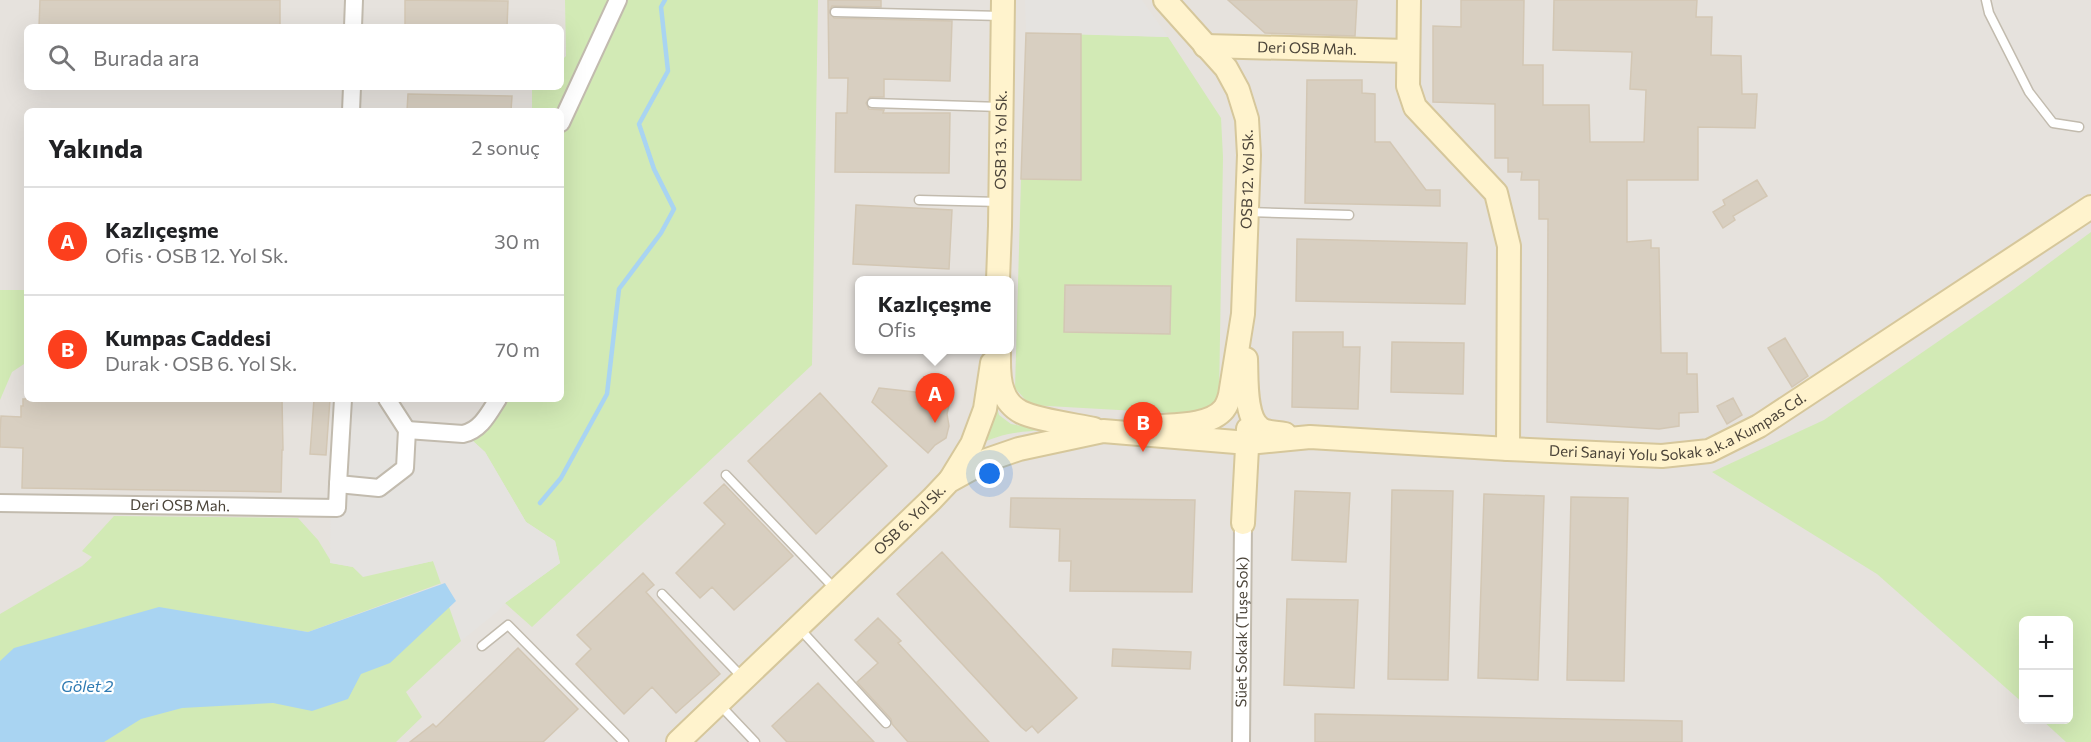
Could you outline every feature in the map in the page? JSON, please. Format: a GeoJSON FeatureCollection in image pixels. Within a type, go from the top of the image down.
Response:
{"type":"FeatureCollection","features":[{"type":"Feature","properties":{"kind":"main road","name":"OSB 12. Yol Sk."},"geometry":{"type":"LineString","coordinates":[[1164,0],[1226,68],[1238,90],[1247,119],[1250,155],[1242,314]]}},
{"type":"Feature","properties":{"kind":"main road"},"geometry":{"type":"LineString","coordinates":[[1409,0],[1408,86],[1416,107],[1496,193],[1509,246],[1508,449]]}},
{"type":"Feature","properties":{"kind":"main road","name":"OSB 13. Yol Sk."},"geometry":{"type":"LineString","coordinates":[[998,276],[1003,8]]}},
{"type":"Feature","properties":{"kind":"main road","name":"Deri OSB Mah."},"geometry":{"type":"LineString","coordinates":[[1205,46],[1408,51]]}},
{"type":"Feature","properties":{"kind":"main road","name":"Deri Sanayi Yolu Sokak a.k.a Kumpas Cd."},"geometry":{"type":"LineString","coordinates":[[1206,441],[1248,443],[1310,437],[1662,456],[1708,451],[1759,426],[2091,207]]}},
{"type":"Feature","properties":{"kind":"main road"},"geometry":{"type":"LineString","coordinates":[[1242,314],[1249,410],[1243,523]]}},
{"type":"Feature","properties":{"kind":"main road"},"geometry":{"type":"LineString","coordinates":[[999,354],[1003,392],[1011,405],[1020,412],[1103,431],[1188,424],[1216,416],[1225,408],[1230,395],[1242,314]]}},
{"type":"Feature","properties":{"kind":"main road"},"geometry":{"type":"LineString","coordinates":[[949,481],[972,444],[985,409],[993,354]]}},
{"type":"Feature","properties":{"kind":"main road"},"geometry":{"type":"LineString","coordinates":[[1249,410],[1254,423],[1263,430],[1310,437]]}},
{"type":"Feature","properties":{"kind":"main road","name":"OSB 6. Yol Sk."},"geometry":{"type":"LineString","coordinates":[[678,742],[949,481],[987,460],[1019,449],[1103,431],[1206,441]]}},
{"type":"Feature","properties":{"kind":"main road"},"geometry":{"type":"LineString","coordinates":[[1206,441],[1224,450],[1232,458],[1243,523]]}},
{"type":"Feature","properties":{"kind":"street"},"geometry":{"type":"LineString","coordinates":[[353,24],[354,0]]}},
{"type":"Feature","properties":{"kind":"street"},"geometry":{"type":"LineString","coordinates":[[564,117],[618,0]]}},
{"type":"Feature","properties":{"kind":"street"},"geometry":{"type":"LineString","coordinates":[[351,108],[352,90]]}},
{"type":"Feature","properties":{"kind":"street"},"geometry":{"type":"LineString","coordinates":[[343,402],[338,484],[379,488],[405,468],[407,430],[389,402]]}},
{"type":"Feature","properties":{"kind":"street"},"geometry":{"type":"LineString","coordinates":[[407,430],[470,433],[481,424],[496,402]]}},
{"type":"Feature","properties":{"kind":"street"},"geometry":{"type":"LineString","coordinates":[[1247,468],[1251,453],[1258,446],[1270,441]]}},
{"type":"Feature","properties":{"kind":"street","name":"Deri OSB Mah."},"geometry":{"type":"LineString","coordinates":[[0,503],[337,508],[338,484]]}},
{"type":"Feature","properties":{"kind":"street","name":"Süet Sokak (Tuşe Sok)"},"geometry":{"type":"LineString","coordinates":[[1241,742],[1243,523]]}},
{"type":"Feature","properties":{"kind":"lane"},"geometry":{"type":"LineString","coordinates":[[1986,0],[1989,13],[2029,92],[2053,123],[2079,127]]}},
{"type":"Feature","properties":{"kind":"lane"},"geometry":{"type":"LineString","coordinates":[[834,12],[1003,8]]}},
{"type":"Feature","properties":{"kind":"lane"},"geometry":{"type":"LineString","coordinates":[[872,103],[1002,108]]}},
{"type":"Feature","properties":{"kind":"lane"},"geometry":{"type":"LineString","coordinates":[[919,200],[1000,202]]}},
{"type":"Feature","properties":{"kind":"lane"},"geometry":{"type":"LineString","coordinates":[[1248,212],[1349,216]]}},
{"type":"Feature","properties":{"kind":"lane"},"geometry":{"type":"LineString","coordinates":[[726,475],[837,590]]}},
{"type":"Feature","properties":{"kind":"lane"},"geometry":{"type":"LineString","coordinates":[[662,594],[744,679]]}},
{"type":"Feature","properties":{"kind":"lane"},"geometry":{"type":"LineString","coordinates":[[482,646],[508,625],[624,742]]}},
{"type":"Feature","properties":{"kind":"lane"},"geometry":{"type":"LineString","coordinates":[[798,627],[886,723]]}},
{"type":"Feature","properties":{"kind":"lane"},"geometry":{"type":"LineString","coordinates":[[718,703],[755,742]]}},
{"type":"Feature","properties":{"kind":"shaded area"},"geometry":{"type":"Polygon","coordinates":[[[0,0],[2091,0],[2091,742],[0,742],[0,0]]]}},
{"type":"Feature","properties":{"kind":"shaded area"},"geometry":{"type":"Polygon","coordinates":[[[1025,0],[1142,0],[1168,37],[1026,33],[1025,0]]]}},
{"type":"Feature","properties":{"kind":"shaded area"},"geometry":{"type":"Polygon","coordinates":[[[332,402],[399,402],[420,428],[463,432],[485,452],[526,522],[555,541],[560,563],[505,603],[461,641],[433,561],[363,577],[353,567],[330,563],[332,402]]]}},
{"type":"Feature","properties":{"kind":"green space"},"geometry":{"type":"Polygon","coordinates":[[[565,0],[818,0],[812,365],[532,627],[505,603],[560,563],[555,541],[526,522],[485,452],[463,432],[495,402],[564,402],[564,108],[532,108],[532,90],[564,90],[564,58],[566,56],[565,0]]]}},
{"type":"Feature","properties":{"kind":"green space"},"geometry":{"type":"Polygon","coordinates":[[[1081,34],[1168,37],[1221,118],[1223,157],[1219,397],[1207,415],[1030,405],[1015,388],[1021,179],[1081,180],[1081,34]]]}},
{"type":"Feature","properties":{"kind":"green space"},"geometry":{"type":"Polygon","coordinates":[[[2091,232],[2091,742],[2066,742],[2046,724],[2073,724],[2073,616],[2019,616],[2019,699],[1877,574],[1712,472],[1824,420],[2010,292],[2091,232]]]}},
{"type":"Feature","properties":{"kind":"green space"},"geometry":{"type":"Polygon","coordinates":[[[0,290],[24,290],[24,364],[12,372],[0,400],[0,290]]]}},
{"type":"Feature","properties":{"kind":"green space"},"geometry":{"type":"Polygon","coordinates":[[[994,394],[999,415],[1011,424],[1045,430],[1008,434],[974,447],[994,394]]]}},
{"type":"Feature","properties":{"kind":"green space"},"geometry":{"type":"Polygon","coordinates":[[[114,516],[298,518],[318,540],[332,563],[353,567],[363,576],[433,561],[447,581],[308,632],[157,608],[0,665],[0,614],[82,566],[92,557],[82,551],[114,516]]]}},
{"type":"Feature","properties":{"kind":"green space"},"geometry":{"type":"Polygon","coordinates":[[[447,599],[460,608],[461,641],[406,692],[422,717],[396,742],[73,742],[154,709],[358,666],[447,599]]]}},
{"type":"Feature","properties":{"kind":"water","name":"Gölet 2"},"geometry":{"type":"Polygon","coordinates":[[[445,583],[456,601],[390,663],[361,674],[348,699],[312,711],[273,703],[182,708],[141,719],[104,742],[0,742],[0,661],[14,648],[159,607],[308,632],[445,583]]]}},
{"type":"Feature","properties":{"kind":"building"},"geometry":{"type":"Polygon","coordinates":[[[40,0],[280,0],[280,24],[39,24],[40,0]]]}},
{"type":"Feature","properties":{"kind":"building"},"geometry":{"type":"Polygon","coordinates":[[[405,0],[508,1],[507,24],[405,24],[405,0]]]}},
{"type":"Feature","properties":{"kind":"building"},"geometry":{"type":"Polygon","coordinates":[[[828,0],[881,0],[881,7],[832,6],[829,12],[834,18],[952,21],[950,81],[884,79],[884,97],[870,97],[866,103],[869,109],[884,110],[883,113],[950,113],[949,173],[835,172],[836,113],[847,113],[848,78],[829,78],[828,0]]]}},
{"type":"Feature","properties":{"kind":"building"},"geometry":{"type":"Polygon","coordinates":[[[1228,0],[1357,0],[1355,36],[1265,33],[1228,0]]]}},
{"type":"Feature","properties":{"kind":"building"},"geometry":{"type":"Polygon","coordinates":[[[1461,0],[1524,0],[1523,65],[1543,65],[1543,105],[1589,105],[1590,142],[1644,142],[1646,90],[1630,89],[1632,52],[1553,50],[1554,0],[1697,0],[1696,17],[1712,17],[1711,55],[1741,56],[1742,94],[1757,94],[1755,128],[1698,127],[1698,180],[1627,180],[1627,242],[1651,240],[1651,248],[1659,248],[1661,353],[1687,353],[1687,374],[1697,374],[1698,412],[1679,413],[1679,426],[1659,429],[1547,422],[1548,219],[1539,219],[1539,180],[1521,180],[1522,172],[1508,172],[1508,158],[1495,158],[1495,104],[1433,102],[1433,26],[1461,27],[1461,0]]]}},
{"type":"Feature","properties":{"kind":"building"},"geometry":{"type":"Polygon","coordinates":[[[1026,33],[1081,34],[1081,180],[1021,179],[1026,33]]]}},
{"type":"Feature","properties":{"kind":"building"},"geometry":{"type":"Polygon","coordinates":[[[1307,80],[1362,80],[1362,93],[1375,94],[1375,142],[1390,142],[1426,190],[1440,190],[1440,206],[1305,203],[1307,80]]]}},
{"type":"Feature","properties":{"kind":"building"},"geometry":{"type":"Polygon","coordinates":[[[408,94],[512,96],[511,108],[407,108],[408,94]]]}},
{"type":"Feature","properties":{"kind":"building"},"geometry":{"type":"Polygon","coordinates":[[[1757,180],[1767,196],[1733,216],[1735,220],[1723,228],[1713,212],[1725,205],[1723,200],[1757,180]]]}},
{"type":"Feature","properties":{"kind":"building"},"geometry":{"type":"Polygon","coordinates":[[[856,205],[952,210],[949,269],[853,264],[856,205]]]}},
{"type":"Feature","properties":{"kind":"building"},"geometry":{"type":"Polygon","coordinates":[[[1297,239],[1467,243],[1465,304],[1296,301],[1297,239]]]}},
{"type":"Feature","properties":{"kind":"building"},"geometry":{"type":"Polygon","coordinates":[[[1065,285],[1171,286],[1170,334],[1064,332],[1065,285]]]}},
{"type":"Feature","properties":{"kind":"building"},"geometry":{"type":"Polygon","coordinates":[[[1293,332],[1343,332],[1343,347],[1360,347],[1358,409],[1292,407],[1293,332]]]}},
{"type":"Feature","properties":{"kind":"building"},"geometry":{"type":"Polygon","coordinates":[[[1785,338],[1808,376],[1792,387],[1768,348],[1785,338]]]}},
{"type":"Feature","properties":{"kind":"building"},"geometry":{"type":"Polygon","coordinates":[[[1392,342],[1464,343],[1463,394],[1391,392],[1392,342]]]}},
{"type":"Feature","properties":{"kind":"building"},"geometry":{"type":"Polygon","coordinates":[[[879,388],[951,396],[947,414],[949,426],[946,438],[928,453],[872,402],[879,388]]]}},
{"type":"Feature","properties":{"kind":"building"},"geometry":{"type":"Polygon","coordinates":[[[820,393],[887,466],[816,534],[748,461],[820,393]]]}},
{"type":"Feature","properties":{"kind":"building"},"geometry":{"type":"Polygon","coordinates":[[[1733,398],[1742,415],[1727,424],[1717,406],[1733,398]]]}},
{"type":"Feature","properties":{"kind":"building"},"geometry":{"type":"Polygon","coordinates":[[[23,399],[24,402],[282,402],[281,492],[22,488],[23,448],[0,447],[0,432],[1,416],[21,417],[21,406],[23,406],[23,399]]]}},
{"type":"Feature","properties":{"kind":"building"},"geometry":{"type":"Polygon","coordinates":[[[314,402],[330,402],[326,455],[310,454],[314,402]]]}},
{"type":"Feature","properties":{"kind":"building"},"geometry":{"type":"Polygon","coordinates":[[[724,484],[793,556],[734,610],[712,587],[700,598],[676,573],[725,524],[704,503],[724,484]]]}},
{"type":"Feature","properties":{"kind":"building"},"geometry":{"type":"Polygon","coordinates":[[[1392,490],[1453,491],[1448,680],[1388,679],[1392,490]]]}},
{"type":"Feature","properties":{"kind":"building"},"geometry":{"type":"Polygon","coordinates":[[[1295,491],[1350,493],[1346,562],[1292,560],[1295,491]]]}},
{"type":"Feature","properties":{"kind":"building"},"geometry":{"type":"Polygon","coordinates":[[[1484,494],[1544,496],[1538,680],[1478,678],[1484,494]]]}},
{"type":"Feature","properties":{"kind":"building"},"geometry":{"type":"Polygon","coordinates":[[[1571,497],[1628,498],[1624,681],[1567,680],[1571,497]]]}},
{"type":"Feature","properties":{"kind":"building"},"geometry":{"type":"Polygon","coordinates":[[[1011,498],[1195,500],[1192,592],[1070,591],[1071,561],[1059,561],[1060,529],[1010,527],[1011,498]]]}},
{"type":"Feature","properties":{"kind":"building"},"geometry":{"type":"Polygon","coordinates":[[[942,552],[1077,698],[1038,733],[1032,726],[1026,731],[1021,727],[897,594],[942,552]]]}},
{"type":"Feature","properties":{"kind":"building"},"geometry":{"type":"Polygon","coordinates":[[[643,573],[654,585],[646,592],[720,674],[676,713],[652,687],[624,714],[576,664],[591,649],[577,635],[643,573]]]}},
{"type":"Feature","properties":{"kind":"building"},"geometry":{"type":"Polygon","coordinates":[[[1287,599],[1358,600],[1354,688],[1284,685],[1287,599]]]}},
{"type":"Feature","properties":{"kind":"building"},"geometry":{"type":"Polygon","coordinates":[[[878,618],[989,742],[908,742],[892,724],[891,719],[857,682],[878,663],[855,640],[878,618]]]}},
{"type":"Feature","properties":{"kind":"building"},"geometry":{"type":"Polygon","coordinates":[[[518,648],[578,709],[543,742],[410,742],[433,724],[436,727],[518,648]]]}},
{"type":"Feature","properties":{"kind":"building"},"geometry":{"type":"Polygon","coordinates":[[[1113,649],[1191,652],[1190,669],[1112,666],[1113,649]]]}},
{"type":"Feature","properties":{"kind":"building"},"geometry":{"type":"Polygon","coordinates":[[[818,683],[874,742],[787,742],[772,726],[818,683]]]}},
{"type":"Feature","properties":{"kind":"building"},"geometry":{"type":"Polygon","coordinates":[[[1315,714],[1682,721],[1682,742],[1315,742],[1315,714]]]}},
{"type":"Feature","properties":{"kind":"waterway"},"geometry":{"type":"LineString","coordinates":[[540,503],[561,478],[607,394],[619,289],[661,233],[674,209],[654,169],[639,124],[668,71],[661,7],[665,0]]}},
{"type":"Feature","properties":{"kind":"place","name":"Kazlıçeşme"},"geometry":{"type":"Point","coordinates":[935,423]}},
{"type":"Feature","properties":{"kind":"place","name":"Kumpas Caddesi"},"geometry":{"type":"Point","coordinates":[1143,452]}}]}
